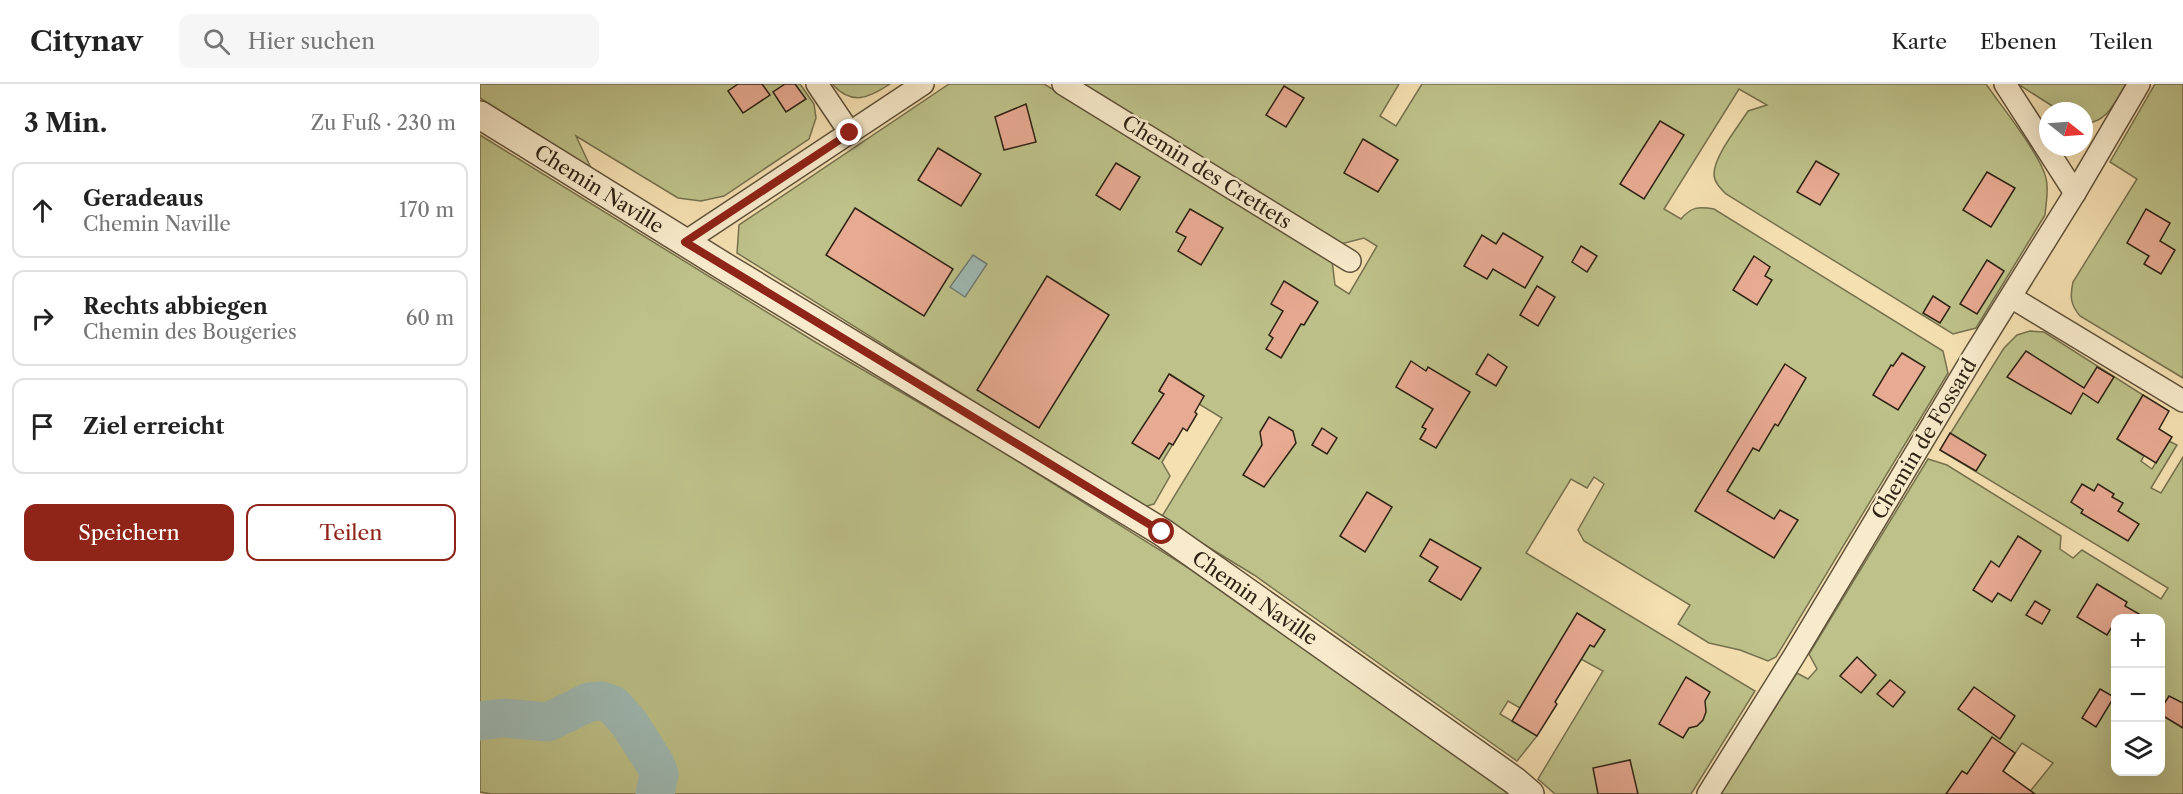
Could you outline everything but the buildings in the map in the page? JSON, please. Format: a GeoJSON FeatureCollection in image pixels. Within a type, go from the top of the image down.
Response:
{"type":"FeatureCollection","features":[{"type":"Feature","properties":{"kind":"street"},"geometry":{"type":"LineString","coordinates":[[817,84],[850,133]]}},
{"type":"Feature","properties":{"kind":"street"},"geometry":{"type":"LineString","coordinates":[[685,242],[923,84]]}},
{"type":"Feature","properties":{"kind":"street","name":"Chemin des Crettets"},"geometry":{"type":"LineString","coordinates":[[1063,84],[1350,261]]}},
{"type":"Feature","properties":{"kind":"street"},"geometry":{"type":"LineString","coordinates":[[2005,84],[2075,194]]}},
{"type":"Feature","properties":{"kind":"street","name":"Chemin de Fossard"},"geometry":{"type":"LineString","coordinates":[[1708,794],[2075,194],[2139,84]]}},
{"type":"Feature","properties":{"kind":"street","name":"Chemin Naville"},"geometry":{"type":"LineString","coordinates":[[480,116],[1162,532],[1530,794]]}},
{"type":"Feature","properties":{"kind":"street"},"geometry":{"type":"LineString","coordinates":[[2011,297],[2183,401]]}},
{"type":"Feature","properties":{"kind":"green space"},"geometry":{"type":"Polygon","coordinates":[[[480,84],[800,84],[814,104],[816,118],[809,139],[724,196],[701,201],[678,198],[576,136],[591,168],[480,98],[480,84]]]}},
{"type":"Feature","properties":{"kind":"green space"},"geometry":{"type":"Polygon","coordinates":[[[832,84],[890,84],[861,98],[847,95],[832,84]]]}},
{"type":"Feature","properties":{"kind":"green space"},"geometry":{"type":"Polygon","coordinates":[[[949,84],[1044,84],[1332,260],[1335,285],[1349,294],[1377,246],[1364,238],[1341,244],[1082,84],[1399,84],[1380,116],[1396,126],[1422,84],[1986,84],[2029,144],[2042,168],[2047,187],[2045,215],[1976,328],[1953,334],[1726,194],[1714,177],[1715,167],[1722,150],[1748,111],[1767,105],[1739,89],[1664,209],[1681,219],[1696,208],[1714,209],[1943,351],[1948,373],[1776,657],[1768,661],[1740,650],[1709,643],[1678,624],[1690,605],[1584,541],[1578,530],[1604,484],[1594,477],[1587,488],[1571,479],[1526,553],[1755,691],[1691,794],[1555,794],[1538,779],[1603,671],[1581,659],[1567,682],[1544,668],[1520,708],[1508,701],[1500,714],[1537,736],[1517,761],[1254,575],[1161,518],[1222,418],[1199,404],[1204,396],[1170,374],[1159,391],[1167,396],[1182,429],[1162,462],[1170,476],[1154,504],[1143,507],[737,253],[739,225],[949,84]]]}},
{"type":"Feature","properties":{"kind":"green space"},"geometry":{"type":"Polygon","coordinates":[[[2018,84],[2126,84],[2110,110],[2099,120],[2093,122],[2093,102],[2046,102],[2018,84]]]}},
{"type":"Feature","properties":{"kind":"green space"},"geometry":{"type":"Polygon","coordinates":[[[2155,84],[2183,84],[2183,378],[2080,316],[2074,308],[2071,292],[2073,282],[2137,179],[2110,162],[2155,84]]]}},
{"type":"Feature","properties":{"kind":"green space"},"geometry":{"type":"Polygon","coordinates":[[[480,135],[817,343],[990,444],[1259,612],[1509,794],[491,794],[480,792],[480,135]]]}},
{"type":"Feature","properties":{"kind":"green space"},"geometry":{"type":"Polygon","coordinates":[[[2030,331],[2044,332],[2143,395],[2117,439],[2144,456],[2141,461],[2152,469],[2169,441],[2177,445],[2151,488],[2161,493],[2183,457],[2183,794],[2028,794],[2053,763],[2022,743],[2003,771],[2015,782],[2006,794],[1720,794],[1797,673],[1808,679],[1817,669],[1809,654],[1928,459],[1947,465],[2061,536],[2060,549],[2073,558],[2082,550],[2161,599],[2168,588],[1940,450],[2004,348],[2017,335],[2030,331]]]}},
{"type":"Feature","properties":{"kind":"water"},"geometry":{"type":"Polygon","coordinates":[[[973,255],[987,264],[965,297],[950,287],[973,255]]]}},
{"type":"Feature","properties":{"kind":"waterway"},"geometry":{"type":"LineString","coordinates":[[480,721],[504,718],[548,722],[589,702],[602,701],[613,705],[629,723],[655,764],[659,774],[655,794]]}},
{"type":"Feature","properties":{"kind":"route"},"geometry":{"type":"LineString","coordinates":[[850,133],[685,242],[1162,532]]}}]}
